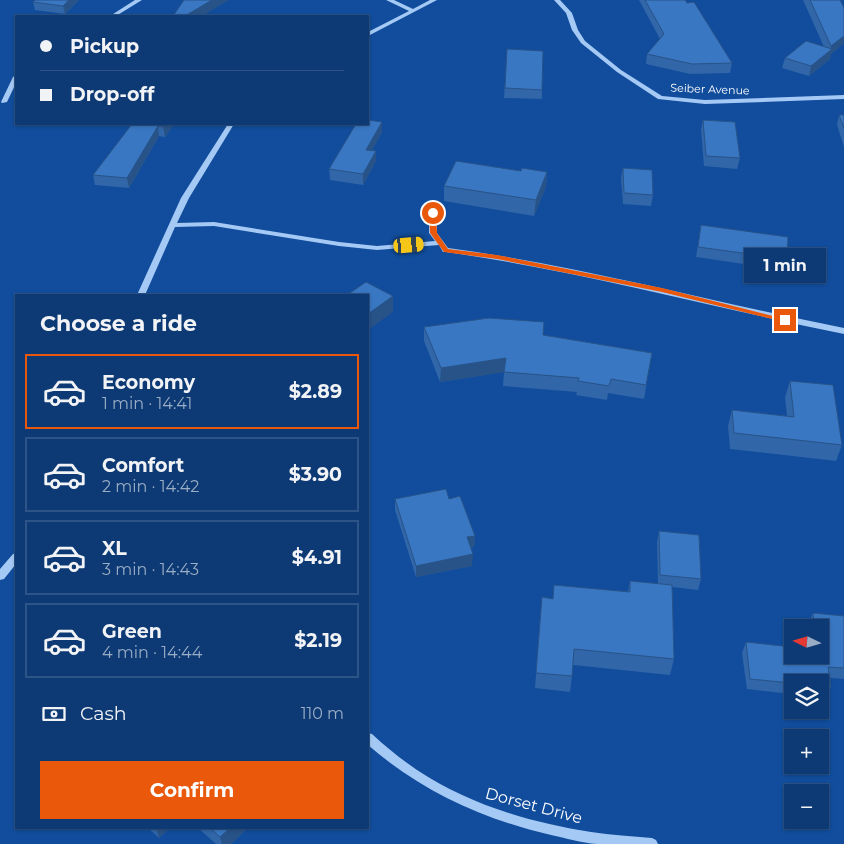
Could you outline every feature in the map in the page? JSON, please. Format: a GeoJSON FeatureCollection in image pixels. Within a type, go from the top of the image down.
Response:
{"type":"FeatureCollection","features":[{"type":"Feature","properties":{"kind":"street"},"geometry":{"type":"LineString","coordinates":[[115,15],[139,0]]}},
{"type":"Feature","properties":{"kind":"street"},"geometry":{"type":"LineString","coordinates":[[389,0],[412,10]]}},
{"type":"Feature","properties":{"kind":"street"},"geometry":{"type":"LineString","coordinates":[[369,33],[434,0]]}},
{"type":"Feature","properties":{"kind":"street","name":"Seiber Avenue"},"geometry":{"type":"LineString","coordinates":[[557,0],[569,13],[575,30],[583,42],[625,76],[660,98],[705,102],[844,97]]}},
{"type":"Feature","properties":{"kind":"street"},"geometry":{"type":"LineString","coordinates":[[4,102],[15,79]]}},
{"type":"Feature","properties":{"kind":"street"},"geometry":{"type":"LineString","coordinates":[[141,294],[185,198],[230,125]]}},
{"type":"Feature","properties":{"kind":"street"},"geometry":{"type":"LineString","coordinates":[[433,213],[433,233],[446,250],[497,257],[662,290],[770,316],[844,331]]}},
{"type":"Feature","properties":{"kind":"street"},"geometry":{"type":"LineString","coordinates":[[172,225],[214,224],[339,244],[377,248],[440,243]]}},
{"type":"Feature","properties":{"kind":"street"},"geometry":{"type":"LineString","coordinates":[[0,576],[15,558]]}},
{"type":"Feature","properties":{"kind":"street","name":"Dorset Drive"},"geometry":{"type":"LineString","coordinates":[[369,739],[387,756],[435,789],[496,815],[574,835],[652,844]]}},
{"type":"Feature","properties":{"kind":"building"},"geometry":{"type":"Polygon","coordinates":[[[35,0],[69,0],[63,6],[33,2],[35,0]]]}},
{"type":"Feature","properties":{"kind":"building"},"geometry":{"type":"Polygon","coordinates":[[[184,0],[212,0],[187,15],[174,15],[184,0]]]}},
{"type":"Feature","properties":{"kind":"building"},"geometry":{"type":"Polygon","coordinates":[[[645,0],[685,0],[687,3],[694,2],[732,63],[692,64],[647,54],[664,34],[645,0]]]}},
{"type":"Feature","properties":{"kind":"building"},"geometry":{"type":"Polygon","coordinates":[[[810,0],[840,0],[844,8],[844,36],[831,46],[810,0]]]}},
{"type":"Feature","properties":{"kind":"building"},"geometry":{"type":"Polygon","coordinates":[[[806,41],[832,49],[811,66],[785,58],[806,41]]]}},
{"type":"Feature","properties":{"kind":"building"},"geometry":{"type":"Polygon","coordinates":[[[507,49],[543,51],[542,90],[505,88],[507,49]]]}},
{"type":"Feature","properties":{"kind":"building"},"geometry":{"type":"Polygon","coordinates":[[[839,115],[844,115],[844,128],[839,115]]]}},
{"type":"Feature","properties":{"kind":"building"},"geometry":{"type":"Polygon","coordinates":[[[369,120],[382,122],[366,150],[376,151],[363,174],[329,169],[355,125],[369,125],[369,120]]]}},
{"type":"Feature","properties":{"kind":"building"},"geometry":{"type":"Polygon","coordinates":[[[703,120],[735,122],[740,158],[706,156],[703,120]]]}},
{"type":"Feature","properties":{"kind":"building"},"geometry":{"type":"Polygon","coordinates":[[[131,125],[164,125],[163,127],[158,126],[127,178],[93,175],[131,125]]]}},
{"type":"Feature","properties":{"kind":"building"},"geometry":{"type":"Polygon","coordinates":[[[456,161],[521,171],[522,168],[547,172],[536,200],[444,186],[456,161]]]}},
{"type":"Feature","properties":{"kind":"building"},"geometry":{"type":"Polygon","coordinates":[[[623,168],[652,170],[653,195],[624,193],[623,168]]]}},
{"type":"Feature","properties":{"kind":"building"},"geometry":{"type":"Polygon","coordinates":[[[701,225],[788,237],[787,259],[698,247],[701,225]]]}},
{"type":"Feature","properties":{"kind":"building"},"geometry":{"type":"Polygon","coordinates":[[[366,282],[393,296],[369,313],[369,294],[348,294],[366,282]]]}},
{"type":"Feature","properties":{"kind":"building"},"geometry":{"type":"Polygon","coordinates":[[[489,318],[544,322],[543,335],[652,353],[646,385],[611,379],[609,386],[578,381],[579,378],[504,372],[506,358],[441,368],[424,327],[489,318]]]}},
{"type":"Feature","properties":{"kind":"building"},"geometry":{"type":"Polygon","coordinates":[[[790,381],[833,385],[842,445],[734,433],[732,410],[794,417],[790,381]]]}},
{"type":"Feature","properties":{"kind":"building"},"geometry":{"type":"Polygon","coordinates":[[[446,489],[449,499],[460,496],[475,536],[467,537],[473,554],[416,566],[395,499],[446,489]]]}},
{"type":"Feature","properties":{"kind":"building"},"geometry":{"type":"Polygon","coordinates":[[[659,531],[699,535],[701,579],[660,575],[659,531]]]}},
{"type":"Feature","properties":{"kind":"building"},"geometry":{"type":"Polygon","coordinates":[[[630,581],[672,585],[674,659],[574,649],[572,676],[536,673],[542,597],[553,599],[554,585],[630,592],[630,581]]]}},
{"type":"Feature","properties":{"kind":"building"},"geometry":{"type":"Polygon","coordinates":[[[813,613],[844,616],[844,668],[828,667],[831,687],[829,687],[829,674],[784,674],[784,682],[750,679],[746,642],[784,646],[784,664],[829,664],[829,619],[814,619],[813,613]]]}},
{"type":"Feature","properties":{"kind":"building"},"geometry":{"type":"Polygon","coordinates":[[[211,829],[229,829],[220,837],[211,829]]]}},
{"type":"Feature","properties":{"kind":"route"},"geometry":{"type":"LineString","coordinates":[[433,213],[433,233],[446,250],[497,257],[544,268],[662,290],[785,320]]}}]}
